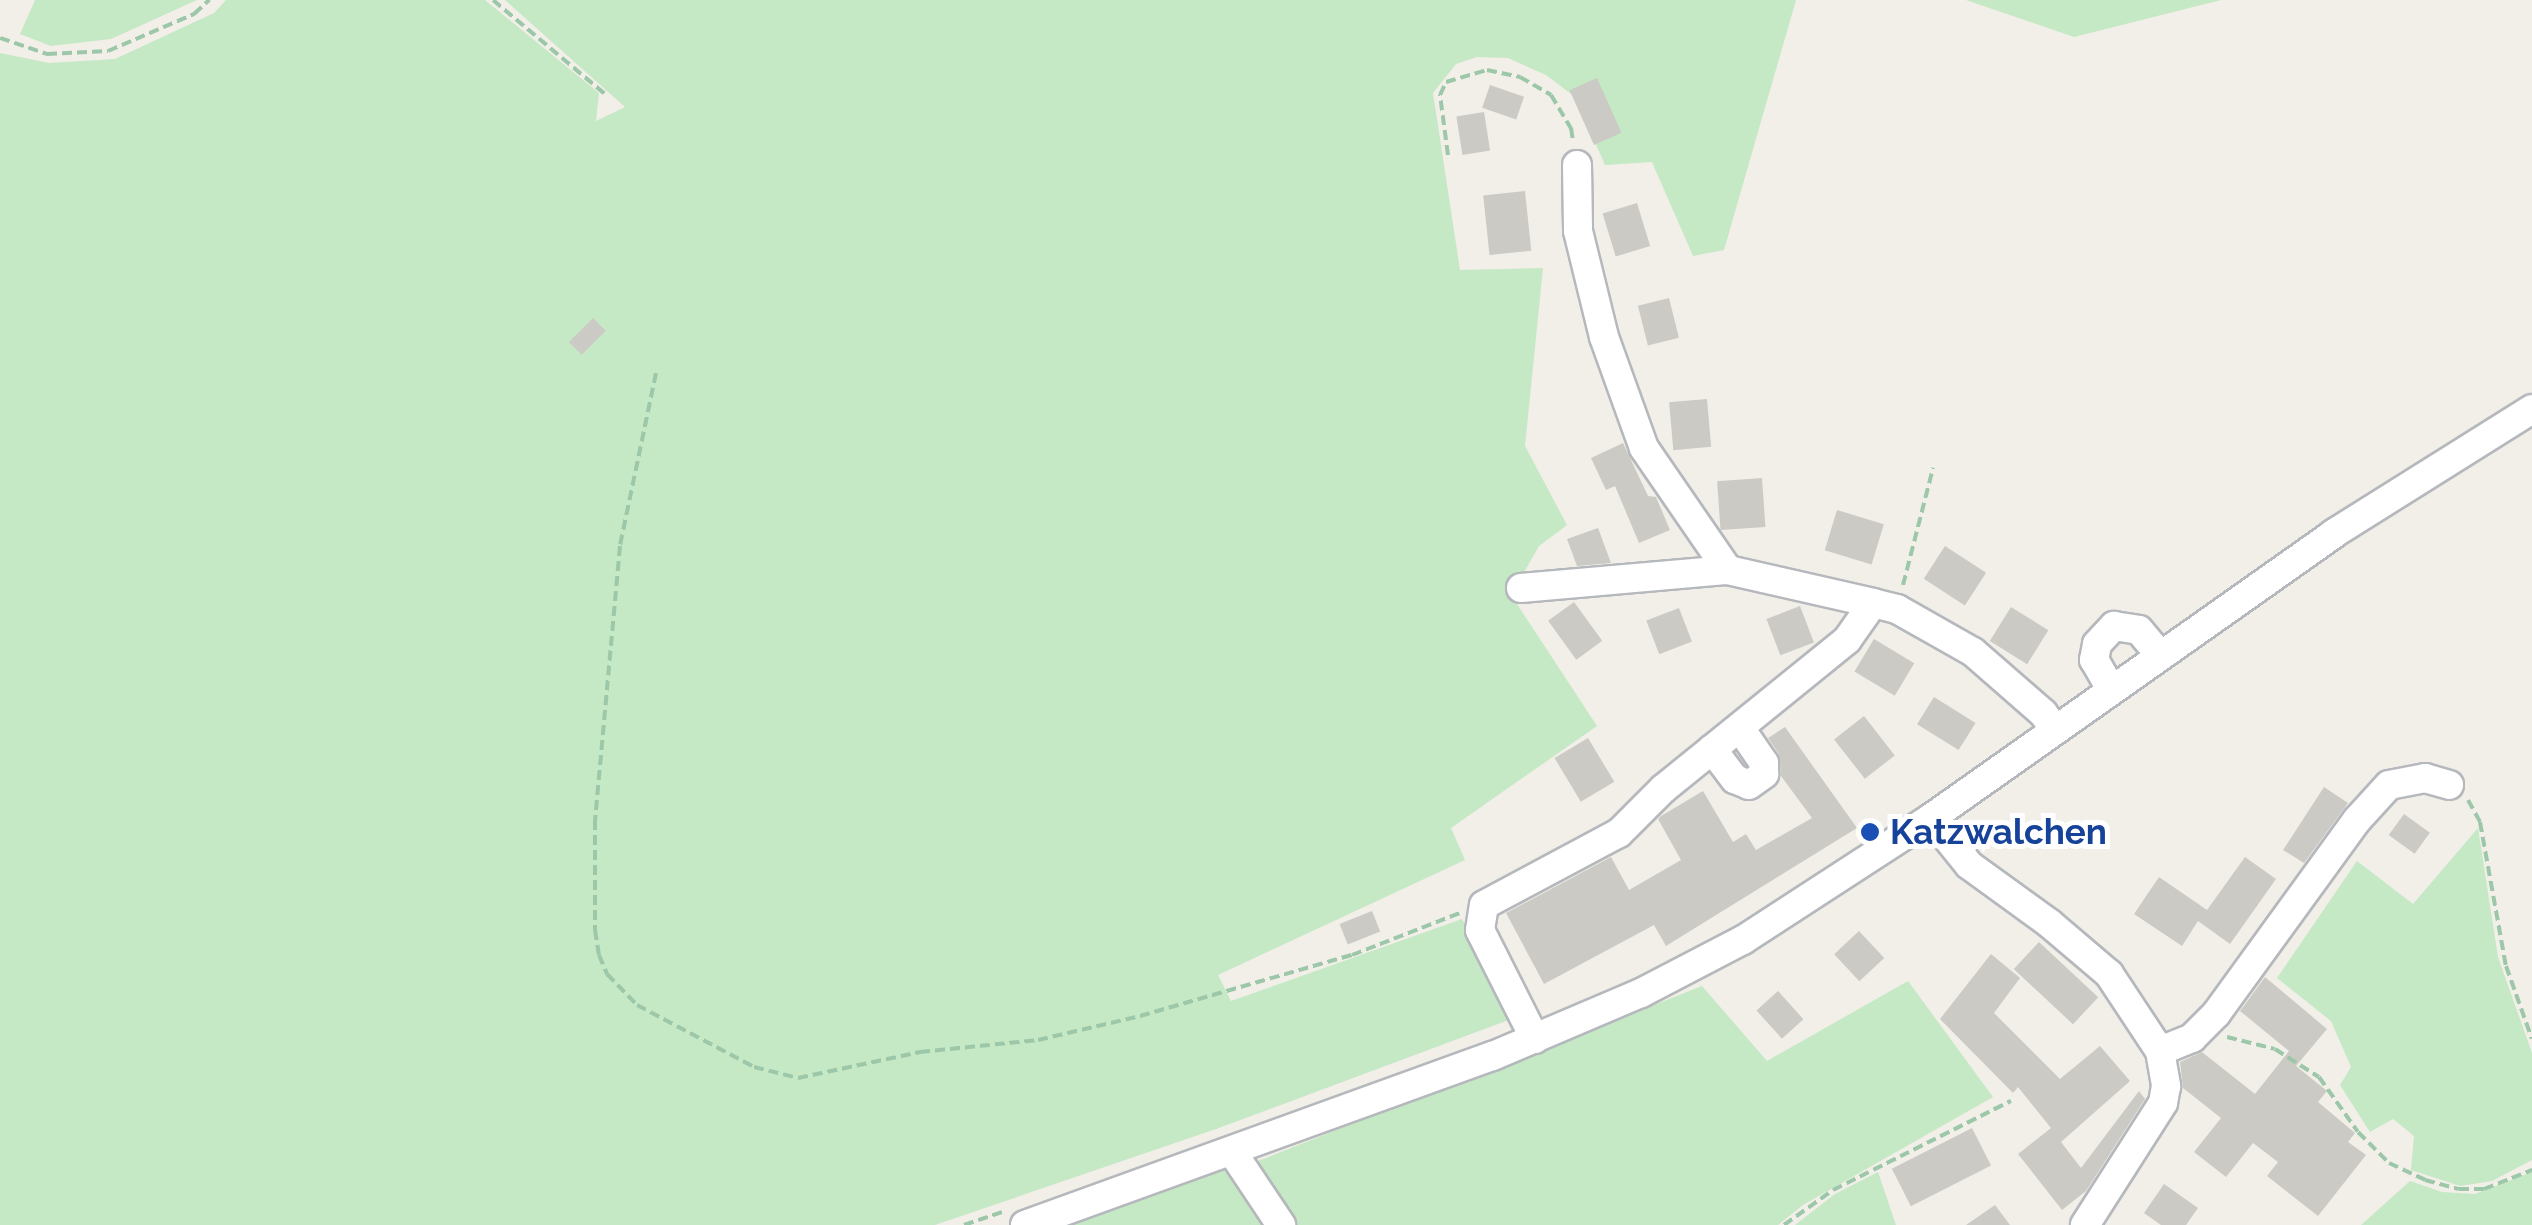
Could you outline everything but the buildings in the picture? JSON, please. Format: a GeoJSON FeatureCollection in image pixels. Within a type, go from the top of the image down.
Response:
{"type":"FeatureCollection","features":[{"type":"Feature","properties":{"kind":"street"},"geometry":{"type":"LineString","coordinates":[[1576,165],[1578,231],[1604,337],[1644,448],[1728,570]]}},
{"type":"Feature","properties":{"kind":"street"},"geometry":{"type":"LineString","coordinates":[[1022,1215],[1232,1152],[1535,1039],[1743,940],[1931,818],[2332,534],[2532,409]]}},
{"type":"Feature","properties":{"kind":"street"},"geometry":{"type":"LineString","coordinates":[[1521,588],[1728,570],[1885,606],[1972,652],[2043,713],[2054,728]]}},
{"type":"Feature","properties":{"kind":"street"},"geometry":{"type":"LineString","coordinates":[[1535,1039],[1480,930],[1484,905],[1496,895],[1619,833],[1663,788],[1885,606]]}},
{"type":"Feature","properties":{"kind":"street"},"geometry":{"type":"LineString","coordinates":[[2111,688],[2094,660],[2097,644],[2114,626],[2128,624],[2138,630],[2160,655]]}},
{"type":"Feature","properties":{"kind":"street"},"geometry":{"type":"LineString","coordinates":[[1712,749],[1735,779],[1749,786],[1764,774],[1764,763],[1740,728]]}},
{"type":"Feature","properties":{"kind":"street"},"geometry":{"type":"LineString","coordinates":[[2160,1051],[2192,1038],[2216,1014],[2358,820],[2389,785],[2411,778],[2449,785]]}},
{"type":"Feature","properties":{"kind":"street"},"geometry":{"type":"LineString","coordinates":[[1931,818],[1969,865],[2049,922],[2109,974],[2160,1051],[2166,1086],[2163,1103],[2094,1204],[2084,1225]]}},
{"type":"Feature","properties":{"kind":"street"},"geometry":{"type":"LineString","coordinates":[[1232,1152],[1280,1225]]}},
{"type":"Feature","properties":{"kind":"path"},"geometry":{"type":"LineString","coordinates":[[0,38],[47,54],[108,51],[194,14],[209,0]]}},
{"type":"Feature","properties":{"kind":"path"},"geometry":{"type":"LineString","coordinates":[[493,0],[605,94]]}},
{"type":"Feature","properties":{"kind":"path"},"geometry":{"type":"LineString","coordinates":[[1448,155],[1440,95],[1446,82],[1486,70],[1520,78],[1551,95],[1571,128],[1576,165]]}},
{"type":"Feature","properties":{"kind":"path"},"geometry":{"type":"LineString","coordinates":[[656,374],[620,546],[595,820],[595,930],[599,955],[607,974],[636,1005],[754,1068],[798,1078],[920,1052],[1038,1040],[1352,955],[1450,916],[1480,916]]}},
{"type":"Feature","properties":{"kind":"path"},"geometry":{"type":"LineString","coordinates":[[1885,606],[1933,468]]}},
{"type":"Feature","properties":{"kind":"path"},"geometry":{"type":"LineString","coordinates":[[2449,785],[2469,800],[2480,822],[2506,966],[2532,1039]]}},
{"type":"Feature","properties":{"kind":"path"},"geometry":{"type":"LineString","coordinates":[[2192,1038],[2222,1036],[2275,1049],[2320,1077],[2358,1132],[2389,1162],[2424,1180],[2460,1190],[2484,1189],[2532,1170]]}},
{"type":"Feature","properties":{"kind":"path"},"geometry":{"type":"LineString","coordinates":[[1784,1225],[1834,1190],[2011,1101]]}},
{"type":"Feature","properties":{"kind":"path"},"geometry":{"type":"LineString","coordinates":[[964,1225],[1022,1215]]}},
{"type":"Feature","properties":{"kind":"green space"},"geometry":{"type":"Polygon","coordinates":[[[35,0],[197,0],[111,39],[51,46],[20,34],[35,0]]]}},
{"type":"Feature","properties":{"kind":"green space"},"geometry":{"type":"Polygon","coordinates":[[[226,0],[485,0],[599,93],[596,121],[625,107],[505,0],[1796,0],[1724,250],[1693,256],[1652,162],[1605,165],[1575,97],[1546,75],[1508,58],[1477,57],[1456,64],[1433,93],[1460,270],[1543,268],[1525,446],[1567,525],[1539,546],[1511,595],[1597,726],[1451,828],[1465,860],[1218,975],[1231,1001],[1462,919],[1514,1018],[1216,1129],[935,1225],[0,1225],[0,53],[49,63],[115,59],[214,13],[226,0]]]}},
{"type":"Feature","properties":{"kind":"green space"},"geometry":{"type":"Polygon","coordinates":[[[1966,0],[2221,0],[2074,37],[1966,0]]]}},
{"type":"Feature","properties":{"kind":"green space"},"geometry":{"type":"Polygon","coordinates":[[[2478,828],[2498,957],[2532,1053],[2532,1160],[2492,1181],[2460,1186],[2411,1170],[2414,1136],[2393,1119],[2370,1132],[2340,1085],[2351,1067],[2331,1021],[2277,978],[2357,861],[2413,904],[2478,828]]]}},
{"type":"Feature","properties":{"kind":"green space"},"geometry":{"type":"Polygon","coordinates":[[[1908,981],[1993,1097],[1803,1205],[1778,1225],[1288,1225],[1256,1178],[1258,1161],[1702,986],[1767,1061],[1908,981]]]}},
{"type":"Feature","properties":{"kind":"green space"},"geometry":{"type":"Polygon","coordinates":[[[1227,1167],[1269,1225],[1060,1225],[1227,1167]]]}},
{"type":"Feature","properties":{"kind":"green space"},"geometry":{"type":"Polygon","coordinates":[[[1878,1172],[1896,1225],[1795,1225],[1835,1194],[1878,1172]]]}},
{"type":"Feature","properties":{"kind":"green space"},"geometry":{"type":"Polygon","coordinates":[[[2532,1172],[2532,1225],[2361,1225],[2410,1181],[2442,1192],[2475,1194],[2532,1172]]]}},
{"type":"Feature","properties":{"kind":"place","name":"Katzwalchen"},"geometry":{"type":"Point","coordinates":[1870,832]}}]}
